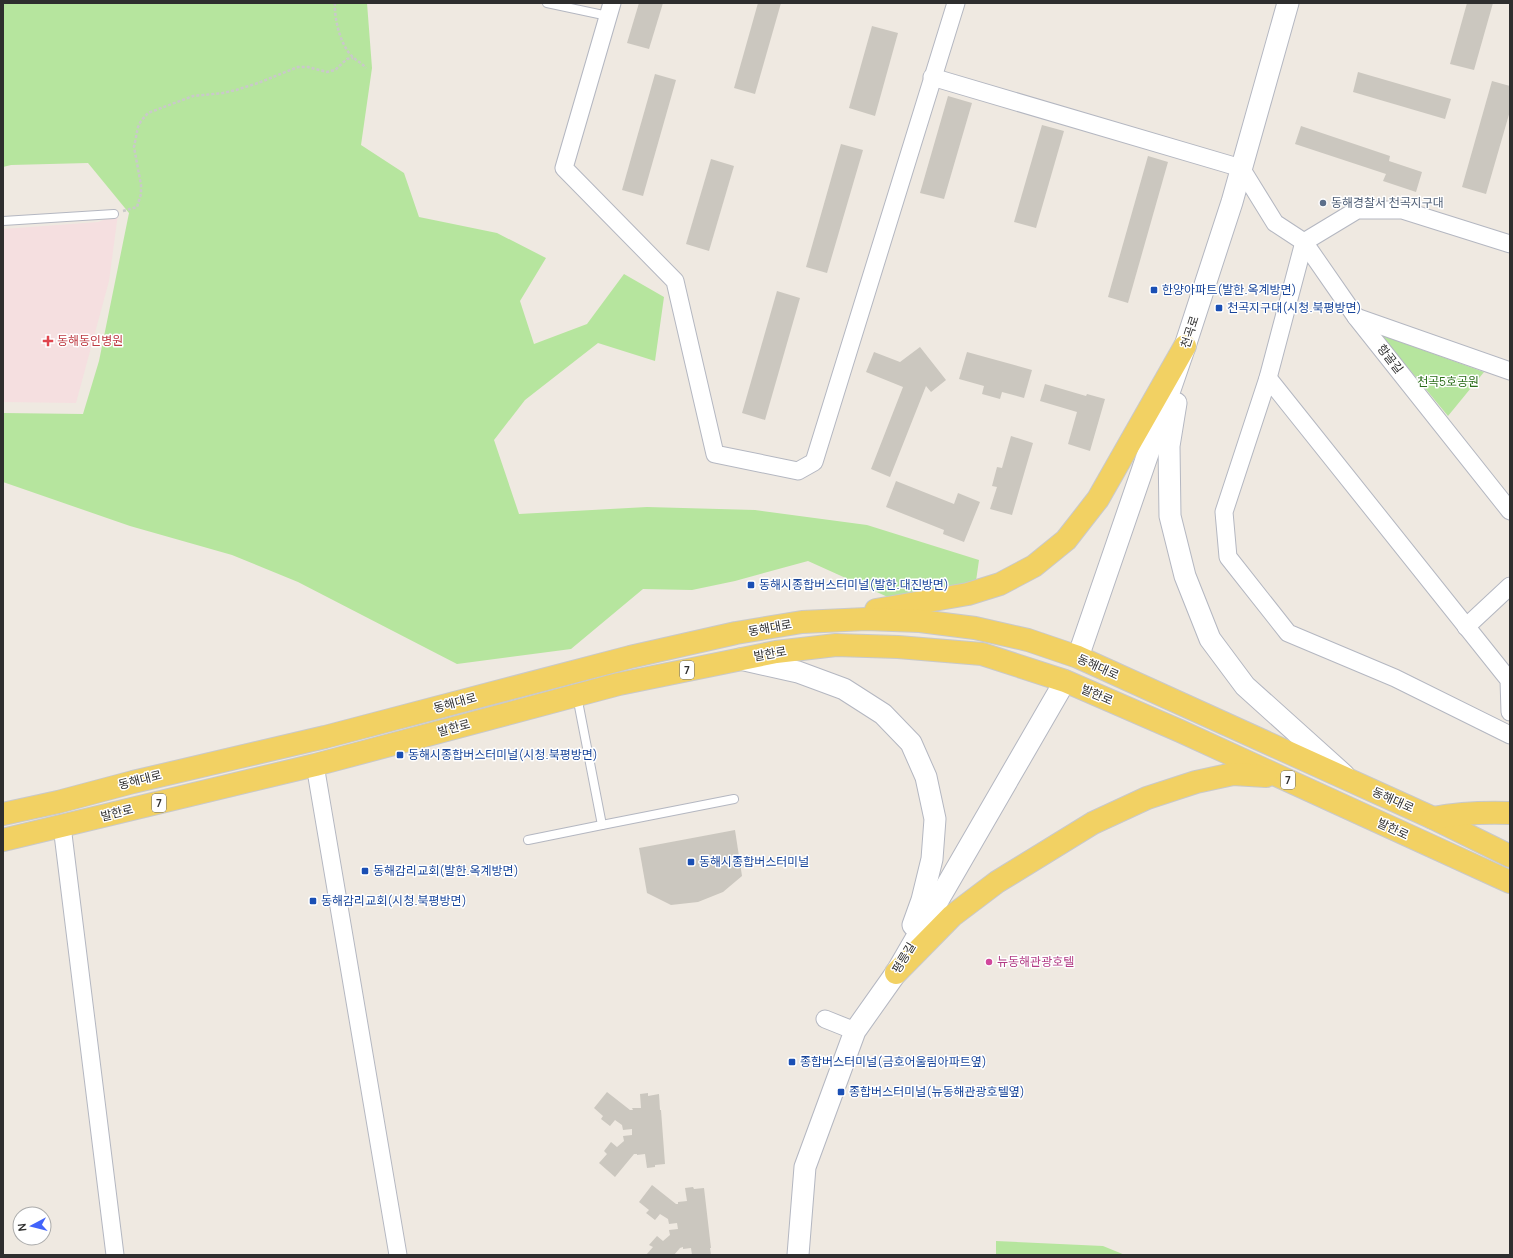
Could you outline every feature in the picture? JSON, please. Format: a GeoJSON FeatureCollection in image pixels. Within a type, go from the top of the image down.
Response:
{"type":"FeatureCollection","features":[{"type":"Feature","properties":{"kind":"main road"},"geometry":{"type":"LineString","coordinates":[[802,622],[968,594],[1000,584],[1034,566],[1066,540],[1098,499],[1185,346]]}},
{"type":"Feature","properties":{"kind":"main road","name":"동해대로"},"geometry":{"type":"LineString","coordinates":[[3,814],[311,741],[630,657],[736,633],[802,622],[866,619],[920,621],[975,628],[1028,640],[1078,657],[1433,818],[1510,856]]}},
{"type":"Feature","properties":{"kind":"main road","name":"발한로"},"geometry":{"type":"LineString","coordinates":[[3,840],[315,766],[619,684],[776,652],[836,645],[898,647],[982,654],[1065,681],[1173,728],[1510,882]]}},
{"type":"Feature","properties":{"kind":"main road"},"geometry":{"type":"LineString","coordinates":[[1065,681],[1078,657]]}},
{"type":"Feature","properties":{"kind":"main road"},"geometry":{"type":"LineString","coordinates":[[311,741],[315,766]]}},
{"type":"Feature","properties":{"kind":"main road"},"geometry":{"type":"LineString","coordinates":[[896,973],[952,916],[997,882],[1093,823],[1147,798],[1196,782],[1234,774],[1280,777]]}},
{"type":"Feature","properties":{"kind":"main road"},"geometry":{"type":"LineString","coordinates":[[1433,818],[1482,812],[1510,813]]}},
{"type":"Feature","properties":{"kind":"street"},"geometry":{"type":"LineString","coordinates":[[610,9],[564,168],[675,281],[715,454],[798,471],[814,462],[956,3]]}},
{"type":"Feature","properties":{"kind":"street","name":"천곡로"},"geometry":{"type":"LineString","coordinates":[[1078,657],[1185,346],[1242,168],[1288,3]]}},
{"type":"Feature","properties":{"kind":"street"},"geometry":{"type":"LineString","coordinates":[[932,77],[1242,168],[1275,223],[1304,242]]}},
{"type":"Feature","properties":{"kind":"street"},"geometry":{"type":"LineString","coordinates":[[1510,244],[1402,210],[1357,210],[1304,242],[1268,378],[1224,512],[1228,558],[1288,633],[1395,678],[1510,735]]}},
{"type":"Feature","properties":{"kind":"street","name":"항골길"},"geometry":{"type":"LineString","coordinates":[[1304,242],[1356,317],[1510,511]]}},
{"type":"Feature","properties":{"kind":"street"},"geometry":{"type":"LineString","coordinates":[[1356,317],[1510,371]]}},
{"type":"Feature","properties":{"kind":"street"},"geometry":{"type":"LineString","coordinates":[[1185,346],[1169,446],[1170,516],[1185,576],[1210,639],[1245,686],[1351,781]]}},
{"type":"Feature","properties":{"kind":"street"},"geometry":{"type":"LineString","coordinates":[[1268,378],[1509,680],[1510,712]]}},
{"type":"Feature","properties":{"kind":"street"},"geometry":{"type":"LineString","coordinates":[[1466,627],[1510,586]]}},
{"type":"Feature","properties":{"kind":"street"},"geometry":{"type":"LineString","coordinates":[[740,660],[798,672],[844,689],[883,714],[911,743],[926,777],[935,819],[932,859],[922,900],[896,973]]}},
{"type":"Feature","properties":{"kind":"street","name":"평릉길"},"geometry":{"type":"LineString","coordinates":[[798,1255],[806,1167],[855,1031],[896,973],[1065,681]]}},
{"type":"Feature","properties":{"kind":"street"},"geometry":{"type":"LineString","coordinates":[[315,766],[398,1255]]}},
{"type":"Feature","properties":{"kind":"street"},"geometry":{"type":"LineString","coordinates":[[62,826],[115,1255]]}},
{"type":"Feature","properties":{"kind":"street"},"geometry":{"type":"LineString","coordinates":[[1484,870],[1510,892]]}},
{"type":"Feature","properties":{"kind":"street"},"geometry":{"type":"LineString","coordinates":[[825,1019],[855,1031]]}},
{"type":"Feature","properties":{"kind":"lane"},"geometry":{"type":"LineString","coordinates":[[547,3],[610,9]]}},
{"type":"Feature","properties":{"kind":"lane"},"geometry":{"type":"LineString","coordinates":[[3,221],[114,214]]}},
{"type":"Feature","properties":{"kind":"lane"},"geometry":{"type":"LineString","coordinates":[[576,696],[602,825]]}},
{"type":"Feature","properties":{"kind":"lane"},"geometry":{"type":"LineString","coordinates":[[528,840],[734,799]]}},
{"type":"Feature","properties":{"kind":"path"},"geometry":{"type":"LineString","coordinates":[[335,3],[335,18],[342,39],[353,58],[361,62],[366,68]]}},
{"type":"Feature","properties":{"kind":"path"},"geometry":{"type":"LineString","coordinates":[[114,214],[138,206],[141,194],[141,185],[134,147],[138,127],[141,120],[148,114],[193,96],[236,90],[298,67],[308,67],[327,72],[335,70],[347,59],[353,58]]}},
{"type":"Feature","properties":{"kind":"shaded area","name":"동해동인병원"},"geometry":{"type":"Polygon","coordinates":[[[118,214],[109,281],[76,403],[3,402],[3,229],[98,222],[118,214]]]}},
{"type":"Feature","properties":{"kind":"green space"},"geometry":{"type":"Polygon","coordinates":[[[3,3],[367,3],[372,68],[361,145],[404,173],[419,217],[497,233],[546,258],[520,301],[534,344],[587,324],[624,274],[664,297],[655,361],[598,343],[525,400],[494,440],[519,514],[647,507],[755,510],[867,525],[979,560],[973,602],[890,598],[808,561],[735,581],[692,590],[643,589],[571,649],[457,664],[298,582],[232,555],[130,526],[3,482],[3,413],[83,414],[99,361],[129,213],[88,163],[11,165],[3,167],[3,3]]]}},
{"type":"Feature","properties":{"kind":"green space","name":"천곡5호공원"},"geometry":{"type":"Polygon","coordinates":[[[1381,335],[1484,372],[1448,416],[1381,335]]]}},
{"type":"Feature","properties":{"kind":"green space"},"geometry":{"type":"Polygon","coordinates":[[[996,1241],[1103,1246],[1125,1255],[996,1255],[996,1241]]]}},
{"type":"Feature","properties":{"kind":"building"},"geometry":{"type":"Polygon","coordinates":[[[639,3],[663,3],[649,49],[627,43],[639,3]]]}},
{"type":"Feature","properties":{"kind":"building"},"geometry":{"type":"Polygon","coordinates":[[[758,3],[781,3],[755,94],[734,88],[758,3]]]}},
{"type":"Feature","properties":{"kind":"building"},"geometry":{"type":"Polygon","coordinates":[[[1467,3],[1493,3],[1474,70],[1450,64],[1467,3]]]}},
{"type":"Feature","properties":{"kind":"building"},"geometry":{"type":"Polygon","coordinates":[[[872,26],[898,33],[875,116],[849,108],[872,26]]]}},
{"type":"Feature","properties":{"kind":"building"},"geometry":{"type":"Polygon","coordinates":[[[1358,72],[1451,99],[1445,119],[1353,92],[1358,72]]]}},
{"type":"Feature","properties":{"kind":"building"},"geometry":{"type":"Polygon","coordinates":[[[655,74],[676,80],[643,196],[622,190],[655,74]]]}},
{"type":"Feature","properties":{"kind":"building"},"geometry":{"type":"Polygon","coordinates":[[[1492,81],[1510,86],[1510,111],[1486,194],[1462,187],[1492,81]]]}},
{"type":"Feature","properties":{"kind":"building"},"geometry":{"type":"Polygon","coordinates":[[[948,96],[972,103],[944,199],[920,193],[948,96]]]}},
{"type":"Feature","properties":{"kind":"building"},"geometry":{"type":"Polygon","coordinates":[[[1042,125],[1064,131],[1036,228],[1014,222],[1042,125]]]}},
{"type":"Feature","properties":{"kind":"building"},"geometry":{"type":"Polygon","coordinates":[[[1301,126],[1390,156],[1389,161],[1422,172],[1416,192],[1383,181],[1386,174],[1295,144],[1301,126]]]}},
{"type":"Feature","properties":{"kind":"building"},"geometry":{"type":"Polygon","coordinates":[[[841,144],[863,150],[827,273],[806,267],[841,144]]]}},
{"type":"Feature","properties":{"kind":"building"},"geometry":{"type":"Polygon","coordinates":[[[1148,156],[1168,162],[1128,303],[1108,297],[1148,156]]]}},
{"type":"Feature","properties":{"kind":"building"},"geometry":{"type":"Polygon","coordinates":[[[711,159],[734,166],[709,251],[686,244],[711,159]]]}},
{"type":"Feature","properties":{"kind":"building"},"geometry":{"type":"Polygon","coordinates":[[[777,291],[800,298],[765,420],[742,413],[777,291]]]}},
{"type":"Feature","properties":{"kind":"building"},"geometry":{"type":"Polygon","coordinates":[[[920,347],[946,380],[931,392],[926,386],[890,477],[871,469],[903,387],[866,372],[874,352],[900,362],[920,347]]]}},
{"type":"Feature","properties":{"kind":"building"},"geometry":{"type":"Polygon","coordinates":[[[967,352],[1032,370],[1024,398],[1002,392],[1000,399],[982,394],[984,386],[959,379],[967,352]]]}},
{"type":"Feature","properties":{"kind":"building"},"geometry":{"type":"Polygon","coordinates":[[[1045,384],[1086,396],[1087,394],[1105,399],[1090,451],[1068,444],[1077,412],[1040,401],[1045,384]]]}},
{"type":"Feature","properties":{"kind":"building"},"geometry":{"type":"Polygon","coordinates":[[[1011,436],[1033,443],[1012,515],[990,509],[997,487],[992,486],[997,467],[1002,468],[1011,436]]]}},
{"type":"Feature","properties":{"kind":"building"},"geometry":{"type":"Polygon","coordinates":[[[896,481],[954,504],[958,493],[980,502],[964,542],[943,534],[944,530],[886,507],[896,481]]]}},
{"type":"Feature","properties":{"kind":"building","name":"동해시종합버스터미널"},"geometry":{"type":"Polygon","coordinates":[[[735,830],[742,876],[723,892],[698,902],[671,905],[647,893],[639,848],[735,830]]]}},
{"type":"Feature","properties":{"kind":"building"},"geometry":{"type":"Polygon","coordinates":[[[607,1092],[630,1110],[633,1110],[632,1108],[641,1108],[640,1094],[648,1093],[648,1096],[659,1094],[665,1164],[647,1168],[645,1154],[634,1154],[615,1177],[599,1163],[607,1154],[604,1151],[611,1142],[617,1147],[624,1141],[623,1136],[632,1135],[632,1129],[623,1130],[622,1125],[615,1120],[610,1126],[601,1119],[603,1116],[594,1108],[607,1092]]]}},
{"type":"Feature","properties":{"kind":"building"},"geometry":{"type":"Polygon","coordinates":[[[652,1185],[676,1204],[678,1204],[678,1202],[687,1201],[685,1188],[704,1188],[711,1255],[692,1255],[691,1248],[683,1249],[683,1247],[680,1248],[674,1255],[646,1255],[653,1247],[649,1245],[657,1236],[663,1241],[670,1235],[669,1230],[678,1229],[677,1223],[669,1224],[668,1219],[660,1214],[655,1220],[646,1213],[649,1210],[639,1202],[652,1185]]]}},
{"type":"Feature","properties":{"kind":"place","name":"동해경찰서 천곡지구대"},"geometry":{"type":"Point","coordinates":[1323,203]}},
{"type":"Feature","properties":{"kind":"place","name":"한양아파트(발한.옥계방면)"},"geometry":{"type":"Point","coordinates":[1154,290]}},
{"type":"Feature","properties":{"kind":"place","name":"천곡지구대(시청.북평방면)"},"geometry":{"type":"Point","coordinates":[1219,308]}},
{"type":"Feature","properties":{"kind":"place","name":"동해동인병원"},"geometry":{"type":"Point","coordinates":[48,341]}},
{"type":"Feature","properties":{"kind":"place","name":"동해시종합버스터미널(발한.대진방면)"},"geometry":{"type":"Point","coordinates":[751,585]}},
{"type":"Feature","properties":{"kind":"place","name":"동해시종합버스터미널(시청.북평방면)"},"geometry":{"type":"Point","coordinates":[400,755]}},
{"type":"Feature","properties":{"kind":"place","name":"동해시종합버스터미널"},"geometry":{"type":"Point","coordinates":[691,862]}},
{"type":"Feature","properties":{"kind":"place","name":"동해감리교회(발한.옥계방면)"},"geometry":{"type":"Point","coordinates":[365,871]}},
{"type":"Feature","properties":{"kind":"place","name":"동해감리교회(시청.북평방면)"},"geometry":{"type":"Point","coordinates":[313,901]}},
{"type":"Feature","properties":{"kind":"place","name":"뉴동해관광호텔"},"geometry":{"type":"Point","coordinates":[989,962]}},
{"type":"Feature","properties":{"kind":"place","name":"종합버스터미널(금호어울림아파트옆)"},"geometry":{"type":"Point","coordinates":[792,1062]}},
{"type":"Feature","properties":{"kind":"place","name":"종합버스터미널(뉴동해관광호텔옆)"},"geometry":{"type":"Point","coordinates":[841,1092]}}]}
